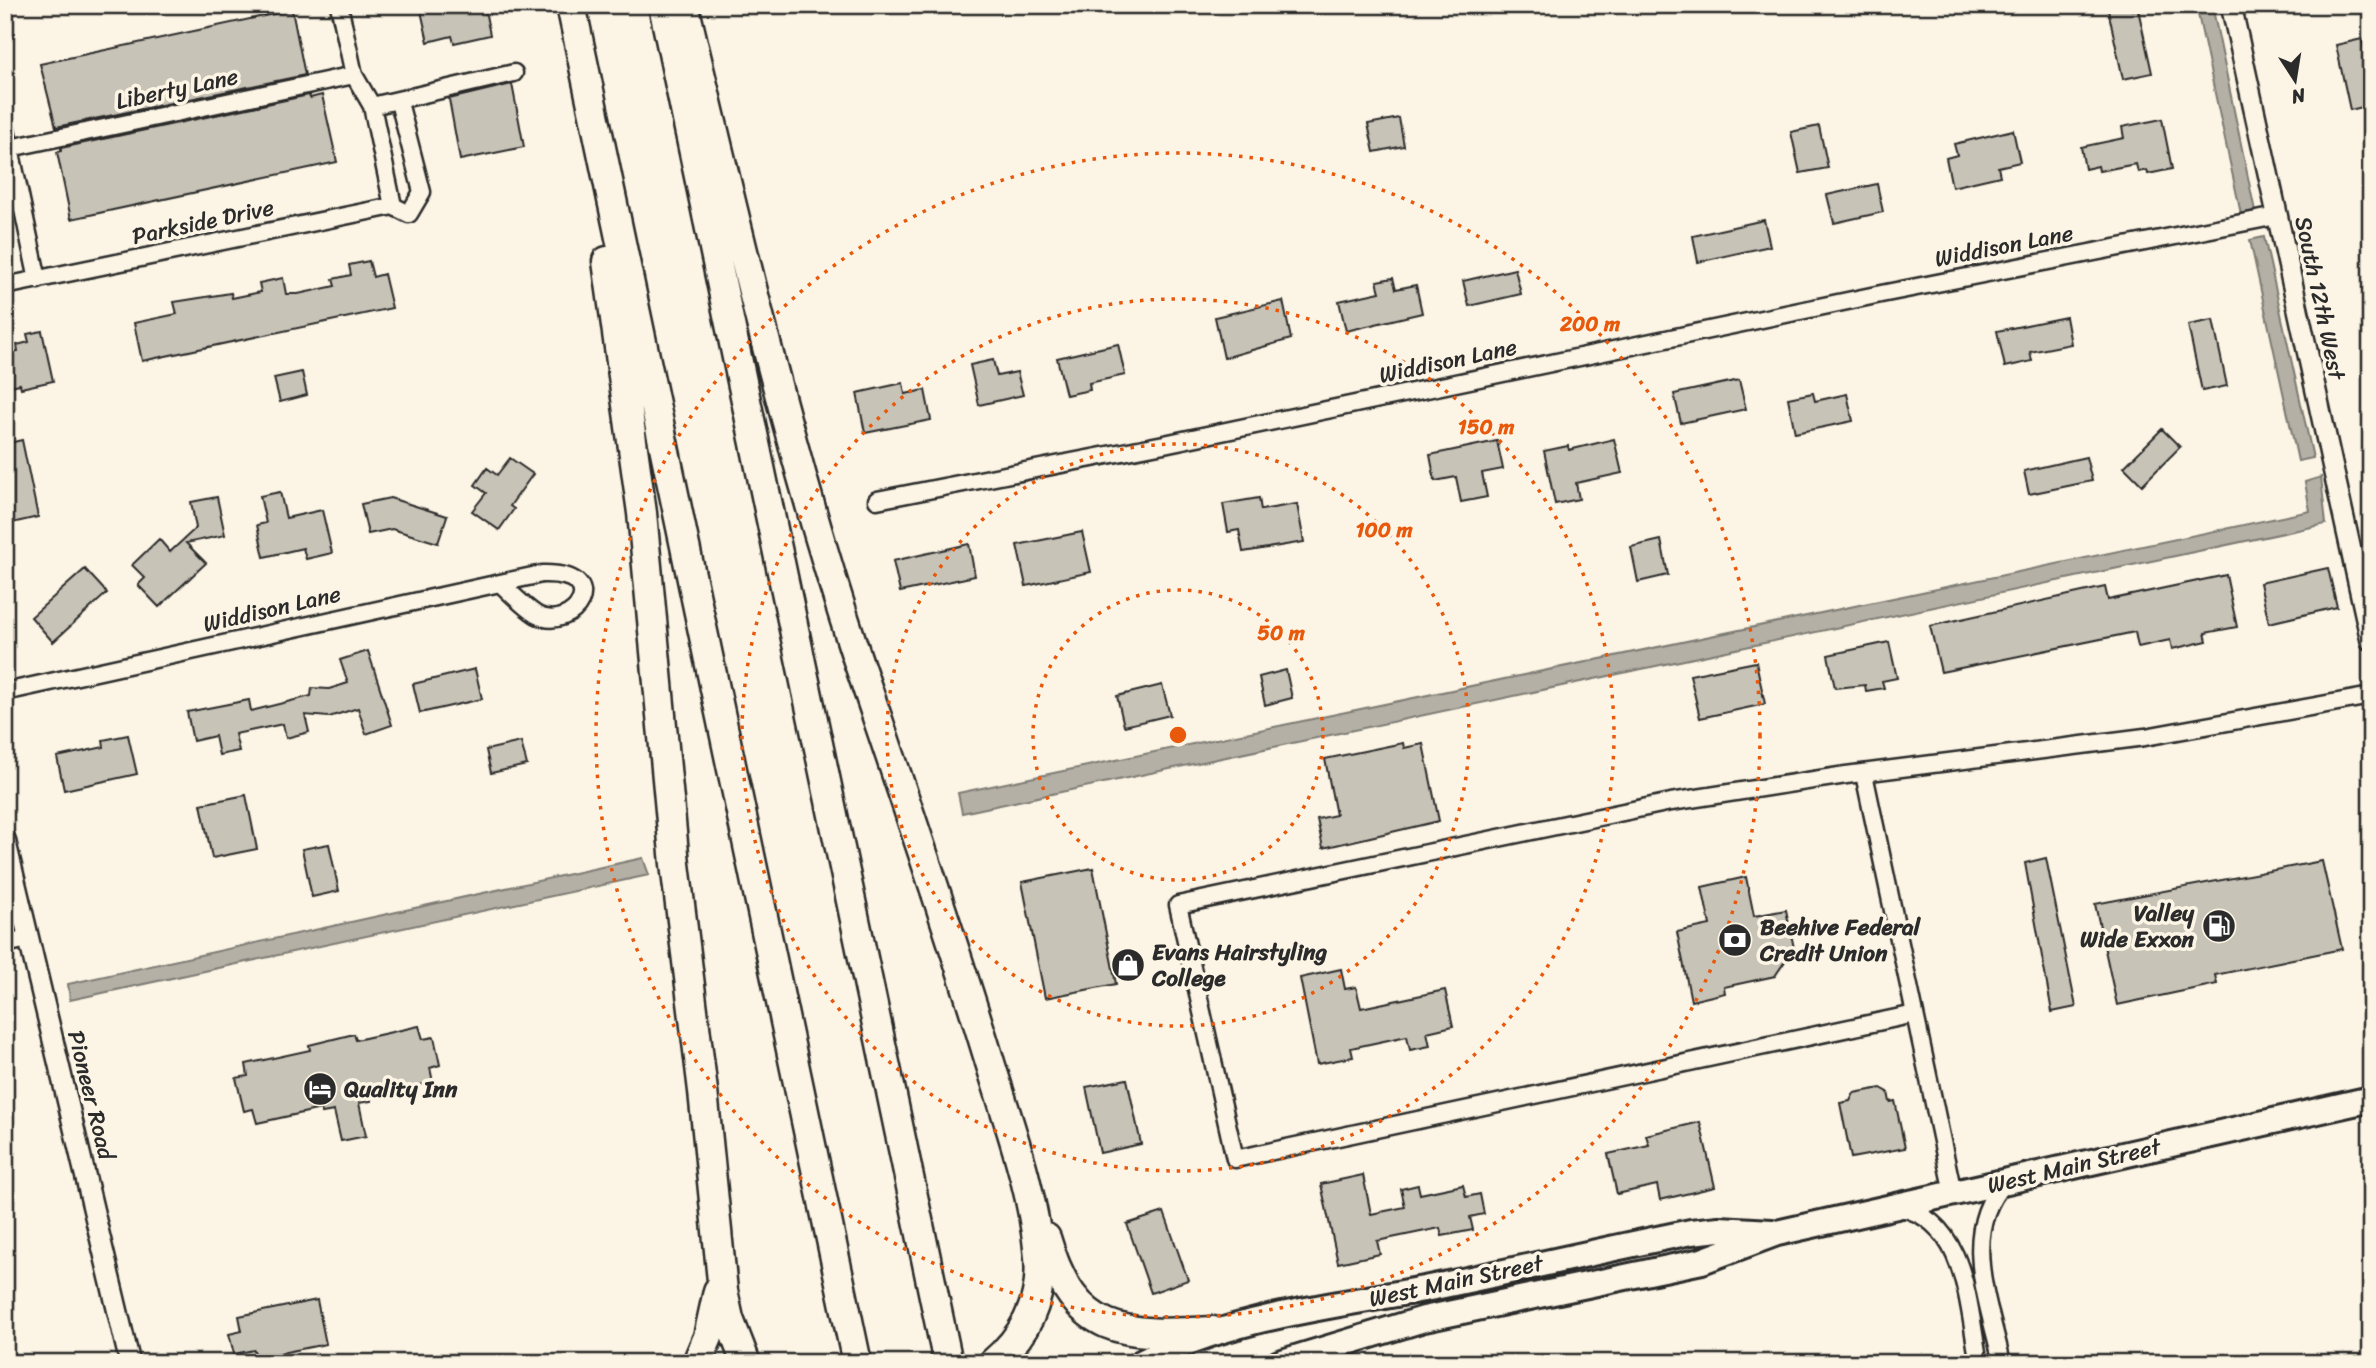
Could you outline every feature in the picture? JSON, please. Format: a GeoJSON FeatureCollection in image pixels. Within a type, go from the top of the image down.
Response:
{"type":"FeatureCollection","features":[{"type":"Feature","properties":{"kind":"highway"},"geometry":{"type":"LineString","coordinates":[[571,5],[643,526],[675,864],[703,1091],[719,1264],[729,1319],[746,1363]]}},
{"type":"Feature","properties":{"kind":"highway"},"geometry":{"type":"LineString","coordinates":[[571,5],[854,1350]]}},
{"type":"Feature","properties":{"kind":"highway"},"geometry":{"type":"LineString","coordinates":[[663,5],[948,1363]]}},
{"type":"Feature","properties":{"kind":"highway"},"geometry":{"type":"LineString","coordinates":[[684,5],[770,365],[806,498],[1057,1271],[1086,1310],[1107,1323],[1148,1335],[1213,1331]]}},
{"type":"Feature","properties":{"kind":"highway"},"geometry":{"type":"LineString","coordinates":[[993,1363],[1028,1323],[1039,1284],[1036,1230],[1026,1180]]}},
{"type":"Feature","properties":{"kind":"highway"},"geometry":{"type":"LineString","coordinates":[[697,1363],[715,1313],[719,1264]]}},
{"type":"Feature","properties":{"kind":"main road","name":"West Main Street"},"geometry":{"type":"LineString","coordinates":[[1279,1363],[1424,1320],[1702,1261],[1777,1233],[2371,1099]]}},
{"type":"Feature","properties":{"kind":"main road","name":"West Main Street"},"geometry":{"type":"LineString","coordinates":[[1141,1363],[1213,1331],[1691,1232],[1739,1229],[1777,1233]]}},
{"type":"Feature","properties":{"kind":"street"},"geometry":{"type":"LineString","coordinates":[[339,5],[354,75],[372,106],[393,206],[409,214],[422,192],[399,102]]}},
{"type":"Feature","properties":{"kind":"street","name":"South 12th West"},"geometry":{"type":"LineString","coordinates":[[2231,5],[2371,641]]}},
{"type":"Feature","properties":{"kind":"street"},"geometry":{"type":"LineString","coordinates":[[372,106],[399,102],[514,72]]}},
{"type":"Feature","properties":{"kind":"street","name":"Liberty Lane"},"geometry":{"type":"LineString","coordinates":[[10,148],[354,75]]}},
{"type":"Feature","properties":{"kind":"street"},"geometry":{"type":"LineString","coordinates":[[5,125],[38,280]]}},
{"type":"Feature","properties":{"kind":"street","name":"Parkside Drive"},"geometry":{"type":"LineString","coordinates":[[5,286],[393,206]]}},
{"type":"Feature","properties":{"kind":"street","name":"Widdison Lane"},"geometry":{"type":"LineString","coordinates":[[877,500],[1139,450],[1881,294],[2277,216]]}},
{"type":"Feature","properties":{"kind":"street","name":"Widdison Lane"},"geometry":{"type":"LineString","coordinates":[[5,692],[500,583],[564,573],[577,582],[583,597],[581,605],[572,613],[548,618],[538,615],[500,583]]}},
{"type":"Feature","properties":{"kind":"street"},"geometry":{"type":"LineString","coordinates":[[1915,1014],[1236,1159],[1178,905],[1671,803],[1864,774],[2145,737],[2371,696]]}},
{"type":"Feature","properties":{"kind":"street"},"geometry":{"type":"LineString","coordinates":[[1864,774],[1953,1193]]}},
{"type":"Feature","properties":{"kind":"street","name":"Pioneer Road"},"geometry":{"type":"LineString","coordinates":[[5,839],[130,1363]]}},
{"type":"Feature","properties":{"kind":"street"},"geometry":{"type":"LineString","coordinates":[[5,944],[28,939]]}},
{"type":"Feature","properties":{"kind":"street"},"geometry":{"type":"LineString","coordinates":[[2002,1363],[1979,1240],[1984,1214],[2007,1181]]}},
{"type":"Feature","properties":{"kind":"street"},"geometry":{"type":"LineString","coordinates":[[1894,1207],[1922,1215],[1934,1223],[1950,1242],[1958,1263],[1979,1363]]}},
{"type":"Feature","properties":{"kind":"shaded area"},"geometry":{"type":"Polygon","coordinates":[[[2196,5],[2212,5],[2255,211],[2241,214],[2196,5]]]}},
{"type":"Feature","properties":{"kind":"shaded area"},"geometry":{"type":"Polygon","coordinates":[[[2264,237],[2313,458],[2298,461],[2250,240],[2264,237]]]}},
{"type":"Feature","properties":{"kind":"shaded area"},"geometry":{"type":"Polygon","coordinates":[[[2321,477],[2326,524],[962,813],[958,793],[2310,511],[2305,482],[2321,477]]]}},
{"type":"Feature","properties":{"kind":"shaded area"},"geometry":{"type":"Polygon","coordinates":[[[643,858],[649,875],[70,1000],[68,984],[643,858]]]}},
{"type":"Feature","properties":{"kind":"building"},"geometry":{"type":"Polygon","coordinates":[[[446,5],[484,5],[490,35],[454,43],[452,36],[428,42],[421,11],[446,5]]]}},
{"type":"Feature","properties":{"kind":"building"},"geometry":{"type":"Polygon","coordinates":[[[2107,5],[2131,5],[2132,10],[2138,9],[2152,73],[2123,79],[2107,5]]]}},
{"type":"Feature","properties":{"kind":"building"},"geometry":{"type":"Polygon","coordinates":[[[292,10],[305,75],[56,127],[40,64],[292,10]]]}},
{"type":"Feature","properties":{"kind":"building"},"geometry":{"type":"Polygon","coordinates":[[[2362,39],[2367,62],[2371,61],[2371,105],[2350,110],[2336,45],[2362,39]]]}},
{"type":"Feature","properties":{"kind":"building"},"geometry":{"type":"Polygon","coordinates":[[[512,84],[524,147],[460,160],[449,99],[512,84]]]}},
{"type":"Feature","properties":{"kind":"building"},"geometry":{"type":"Polygon","coordinates":[[[309,95],[310,98],[322,95],[337,162],[71,219],[57,152],[61,151],[61,148],[309,95]]]}},
{"type":"Feature","properties":{"kind":"building"},"geometry":{"type":"Polygon","coordinates":[[[1399,118],[1404,146],[1374,152],[1368,124],[1399,118]]]}},
{"type":"Feature","properties":{"kind":"building"},"geometry":{"type":"Polygon","coordinates":[[[2162,119],[2172,169],[2148,174],[2147,170],[2138,172],[2136,164],[2099,171],[2098,166],[2085,169],[2081,147],[2124,138],[2122,127],[2162,119]]]}},
{"type":"Feature","properties":{"kind":"building"},"geometry":{"type":"Polygon","coordinates":[[[1819,126],[1828,168],[1800,173],[1791,132],[1819,126]]]}},
{"type":"Feature","properties":{"kind":"building"},"geometry":{"type":"Polygon","coordinates":[[[2013,130],[2020,162],[1998,167],[2000,176],[1952,187],[1946,158],[1957,155],[1954,144],[2013,130]]]}},
{"type":"Feature","properties":{"kind":"building"},"geometry":{"type":"Polygon","coordinates":[[[1877,184],[1883,212],[1834,223],[1827,195],[1877,184]]]}},
{"type":"Feature","properties":{"kind":"building"},"geometry":{"type":"Polygon","coordinates":[[[1764,220],[1770,246],[1698,262],[1693,236],[1764,220]]]}},
{"type":"Feature","properties":{"kind":"building"},"geometry":{"type":"Polygon","coordinates":[[[369,261],[373,277],[384,274],[392,308],[142,361],[134,323],[177,314],[174,302],[231,293],[232,298],[261,292],[259,283],[283,278],[286,294],[298,294],[335,286],[333,279],[351,275],[349,265],[369,261]]]}},
{"type":"Feature","properties":{"kind":"building"},"geometry":{"type":"Polygon","coordinates":[[[1515,269],[1521,294],[1469,306],[1463,281],[1515,269]]]}},
{"type":"Feature","properties":{"kind":"building"},"geometry":{"type":"Polygon","coordinates":[[[1393,278],[1396,289],[1416,285],[1422,313],[1346,331],[1339,301],[1380,292],[1377,281],[1393,278]]]}},
{"type":"Feature","properties":{"kind":"building"},"geometry":{"type":"Polygon","coordinates":[[[1283,301],[1291,339],[1224,358],[1215,317],[1283,301]]]}},
{"type":"Feature","properties":{"kind":"building"},"geometry":{"type":"Polygon","coordinates":[[[2066,317],[2071,344],[2030,352],[2032,361],[2005,367],[1997,331],[2066,317]]]}},
{"type":"Feature","properties":{"kind":"building"},"geometry":{"type":"Polygon","coordinates":[[[2213,320],[2227,386],[2202,391],[2188,325],[2213,320]]]}},
{"type":"Feature","properties":{"kind":"building"},"geometry":{"type":"Polygon","coordinates":[[[42,331],[53,381],[21,388],[20,384],[5,387],[5,354],[18,351],[17,345],[29,342],[27,334],[42,331]]]}},
{"type":"Feature","properties":{"kind":"building"},"geometry":{"type":"Polygon","coordinates":[[[1118,344],[1125,375],[1089,383],[1090,390],[1066,395],[1057,358],[1118,344]]]}},
{"type":"Feature","properties":{"kind":"building"},"geometry":{"type":"Polygon","coordinates":[[[993,360],[997,376],[1017,372],[1023,395],[979,405],[970,365],[993,360]]]}},
{"type":"Feature","properties":{"kind":"building"},"geometry":{"type":"Polygon","coordinates":[[[302,372],[307,395],[280,402],[274,378],[302,372]]]}},
{"type":"Feature","properties":{"kind":"building"},"geometry":{"type":"Polygon","coordinates":[[[1739,380],[1746,409],[1681,423],[1674,394],[1739,380]]]}},
{"type":"Feature","properties":{"kind":"building"},"geometry":{"type":"Polygon","coordinates":[[[903,383],[905,394],[925,390],[931,420],[865,433],[857,393],[903,383]]]}},
{"type":"Feature","properties":{"kind":"building"},"geometry":{"type":"Polygon","coordinates":[[[1813,393],[1815,401],[1847,394],[1853,421],[1795,433],[1788,398],[1813,393]]]}},
{"type":"Feature","properties":{"kind":"building"},"geometry":{"type":"Polygon","coordinates":[[[2162,429],[2180,447],[2142,485],[2124,467],[2162,429]]]}},
{"type":"Feature","properties":{"kind":"building"},"geometry":{"type":"Polygon","coordinates":[[[1614,439],[1622,473],[1576,483],[1579,499],[1555,504],[1544,451],[1568,446],[1569,450],[1614,439]]]}},
{"type":"Feature","properties":{"kind":"building"},"geometry":{"type":"Polygon","coordinates":[[[22,440],[38,517],[12,523],[5,492],[5,444],[22,440]]]}},
{"type":"Feature","properties":{"kind":"building"},"geometry":{"type":"Polygon","coordinates":[[[1497,441],[1503,469],[1482,473],[1487,497],[1461,502],[1456,477],[1435,481],[1430,455],[1497,441]]]}},
{"type":"Feature","properties":{"kind":"building"},"geometry":{"type":"Polygon","coordinates":[[[2086,457],[2092,481],[2029,494],[2024,471],[2086,457]]]}},
{"type":"Feature","properties":{"kind":"building"},"geometry":{"type":"Polygon","coordinates":[[[510,458],[533,474],[510,506],[514,509],[499,530],[472,511],[486,493],[475,485],[487,468],[497,475],[510,458]]]}},
{"type":"Feature","properties":{"kind":"building"},"geometry":{"type":"Polygon","coordinates":[[[280,492],[286,518],[322,510],[332,553],[306,559],[303,548],[264,557],[257,525],[266,523],[260,496],[280,492]]]}},
{"type":"Feature","properties":{"kind":"building"},"geometry":{"type":"Polygon","coordinates":[[[217,497],[225,535],[186,543],[206,563],[159,607],[138,585],[145,578],[132,565],[159,539],[170,552],[196,528],[191,502],[217,497]]]}},
{"type":"Feature","properties":{"kind":"building"},"geometry":{"type":"Polygon","coordinates":[[[390,498],[447,516],[438,543],[392,529],[368,534],[361,504],[390,498]]]}},
{"type":"Feature","properties":{"kind":"building"},"geometry":{"type":"Polygon","coordinates":[[[1259,498],[1261,510],[1297,504],[1304,542],[1243,552],[1239,530],[1228,532],[1223,504],[1259,498]]]}},
{"type":"Feature","properties":{"kind":"building"},"geometry":{"type":"Polygon","coordinates":[[[1082,532],[1091,572],[1026,586],[1017,545],[1082,532]]]}},
{"type":"Feature","properties":{"kind":"building"},"geometry":{"type":"Polygon","coordinates":[[[1661,540],[1668,575],[1638,582],[1631,547],[1661,540]]]}},
{"type":"Feature","properties":{"kind":"building"},"geometry":{"type":"Polygon","coordinates":[[[969,544],[975,576],[900,592],[893,561],[969,544]]]}},
{"type":"Feature","properties":{"kind":"building"},"geometry":{"type":"Polygon","coordinates":[[[2328,568],[2337,607],[2269,623],[2260,583],[2328,568]]]}},
{"type":"Feature","properties":{"kind":"building"},"geometry":{"type":"Polygon","coordinates":[[[85,569],[107,593],[53,642],[31,617],[85,569]]]}},
{"type":"Feature","properties":{"kind":"building"},"geometry":{"type":"Polygon","coordinates":[[[2226,575],[2237,627],[2205,633],[2207,641],[2172,649],[2170,640],[2138,647],[2135,632],[1941,672],[1930,626],[2105,587],[2108,600],[2226,575]]]}},
{"type":"Feature","properties":{"kind":"building"},"geometry":{"type":"Polygon","coordinates":[[[1889,642],[1897,678],[1882,681],[1884,688],[1866,691],[1865,685],[1835,688],[1828,655],[1889,642]]]}},
{"type":"Feature","properties":{"kind":"building"},"geometry":{"type":"Polygon","coordinates":[[[368,651],[392,725],[366,734],[358,708],[329,717],[305,715],[309,732],[286,738],[283,724],[235,734],[239,751],[219,755],[215,736],[193,741],[187,712],[249,700],[251,711],[311,696],[312,688],[329,689],[348,683],[340,660],[368,651]]]}},
{"type":"Feature","properties":{"kind":"building"},"geometry":{"type":"Polygon","coordinates":[[[1756,662],[1765,704],[1700,718],[1690,675],[1756,662]]]}},
{"type":"Feature","properties":{"kind":"building"},"geometry":{"type":"Polygon","coordinates":[[[475,669],[482,699],[420,713],[413,684],[475,669]]]}},
{"type":"Feature","properties":{"kind":"building"},"geometry":{"type":"Polygon","coordinates":[[[1286,670],[1292,698],[1265,705],[1259,677],[1286,670]]]}},
{"type":"Feature","properties":{"kind":"building"},"geometry":{"type":"Polygon","coordinates":[[[1162,685],[1170,715],[1124,726],[1117,696],[1162,685]]]}},
{"type":"Feature","properties":{"kind":"building"},"geometry":{"type":"Polygon","coordinates":[[[128,735],[137,774],[64,790],[57,757],[104,747],[103,740],[128,735]]]}},
{"type":"Feature","properties":{"kind":"building"},"geometry":{"type":"Polygon","coordinates":[[[521,742],[527,765],[491,773],[486,750],[521,742]]]}},
{"type":"Feature","properties":{"kind":"building"},"geometry":{"type":"Polygon","coordinates":[[[1403,743],[1404,748],[1423,744],[1439,821],[1323,848],[1317,819],[1336,815],[1325,759],[1403,743]]]}},
{"type":"Feature","properties":{"kind":"building"},"geometry":{"type":"Polygon","coordinates":[[[246,795],[257,849],[212,858],[201,804],[246,795]]]}},
{"type":"Feature","properties":{"kind":"building"},"geometry":{"type":"Polygon","coordinates":[[[329,844],[339,891],[312,897],[302,849],[329,844]]]}},
{"type":"Feature","properties":{"kind":"building"},"geometry":{"type":"Polygon","coordinates":[[[2046,858],[2076,1007],[2052,1012],[2025,863],[2046,858]]]}},
{"type":"Feature","properties":{"kind":"building","name":"Valley Wide Exxon"},"geometry":{"type":"Polygon","coordinates":[[[2322,861],[2342,949],[2215,975],[2217,984],[2117,1005],[2095,904],[2322,861]]]}},
{"type":"Feature","properties":{"kind":"building"},"geometry":{"type":"Polygon","coordinates":[[[1093,868],[1116,984],[1045,998],[1022,882],[1093,868]]]}},
{"type":"Feature","properties":{"kind":"building","name":"Beehive Federal Credit Union"},"geometry":{"type":"Polygon","coordinates":[[[1746,877],[1754,916],[1786,910],[1794,948],[1775,976],[1724,987],[1725,993],[1691,1001],[1677,932],[1710,925],[1702,887],[1746,877]]]}},
{"type":"Feature","properties":{"kind":"building"},"geometry":{"type":"Polygon","coordinates":[[[1341,969],[1345,989],[1356,987],[1361,1008],[1445,990],[1453,1026],[1427,1032],[1430,1046],[1410,1050],[1407,1036],[1351,1048],[1353,1057],[1317,1064],[1300,978],[1341,969]]]}},
{"type":"Feature","properties":{"kind":"building","name":"Quality Inn"},"geometry":{"type":"Polygon","coordinates":[[[419,1026],[423,1039],[434,1037],[440,1065],[430,1068],[433,1082],[370,1097],[371,1101],[359,1103],[366,1136],[341,1141],[334,1111],[322,1113],[321,1109],[257,1123],[253,1109],[244,1111],[236,1078],[248,1076],[246,1064],[310,1050],[309,1045],[354,1034],[356,1040],[419,1026]]]}},
{"type":"Feature","properties":{"kind":"building"},"geometry":{"type":"Polygon","coordinates":[[[1127,1079],[1141,1144],[1100,1153],[1086,1087],[1127,1079]]]}},
{"type":"Feature","properties":{"kind":"building"},"geometry":{"type":"Polygon","coordinates":[[[1881,1088],[1888,1092],[1890,1102],[1895,1101],[1905,1148],[1851,1158],[1840,1103],[1850,1101],[1854,1093],[1881,1088]]]}},
{"type":"Feature","properties":{"kind":"building"},"geometry":{"type":"Polygon","coordinates":[[[1700,1122],[1715,1187],[1660,1200],[1657,1185],[1617,1194],[1608,1154],[1649,1145],[1646,1135],[1700,1122]]]}},
{"type":"Feature","properties":{"kind":"building"},"geometry":{"type":"Polygon","coordinates":[[[1363,1175],[1371,1214],[1405,1207],[1401,1189],[1418,1185],[1420,1194],[1463,1185],[1466,1197],[1480,1194],[1484,1214],[1470,1217],[1473,1230],[1442,1236],[1440,1228],[1377,1241],[1380,1254],[1338,1263],[1321,1184],[1363,1175]]]}},
{"type":"Feature","properties":{"kind":"building"},"geometry":{"type":"Polygon","coordinates":[[[1164,1212],[1188,1280],[1151,1293],[1127,1224],[1164,1212]]]}},
{"type":"Feature","properties":{"kind":"building"},"geometry":{"type":"Polygon","coordinates":[[[317,1300],[326,1344],[256,1358],[254,1350],[234,1354],[229,1334],[242,1331],[239,1316],[317,1300]]]}},
{"type":"Feature","properties":{"kind":"place","name":"Valley Wide Exxon"},"geometry":{"type":"Point","coordinates":[2219,926]}},
{"type":"Feature","properties":{"kind":"place","name":"Beehive Federal Credit Union"},"geometry":{"type":"Point","coordinates":[1735,940]}},
{"type":"Feature","properties":{"kind":"place","name":"Evans Hairstyling College"},"geometry":{"type":"Point","coordinates":[1128,965]}},
{"type":"Feature","properties":{"kind":"place","name":"Quality Inn"},"geometry":{"type":"Point","coordinates":[320,1089]}}]}
